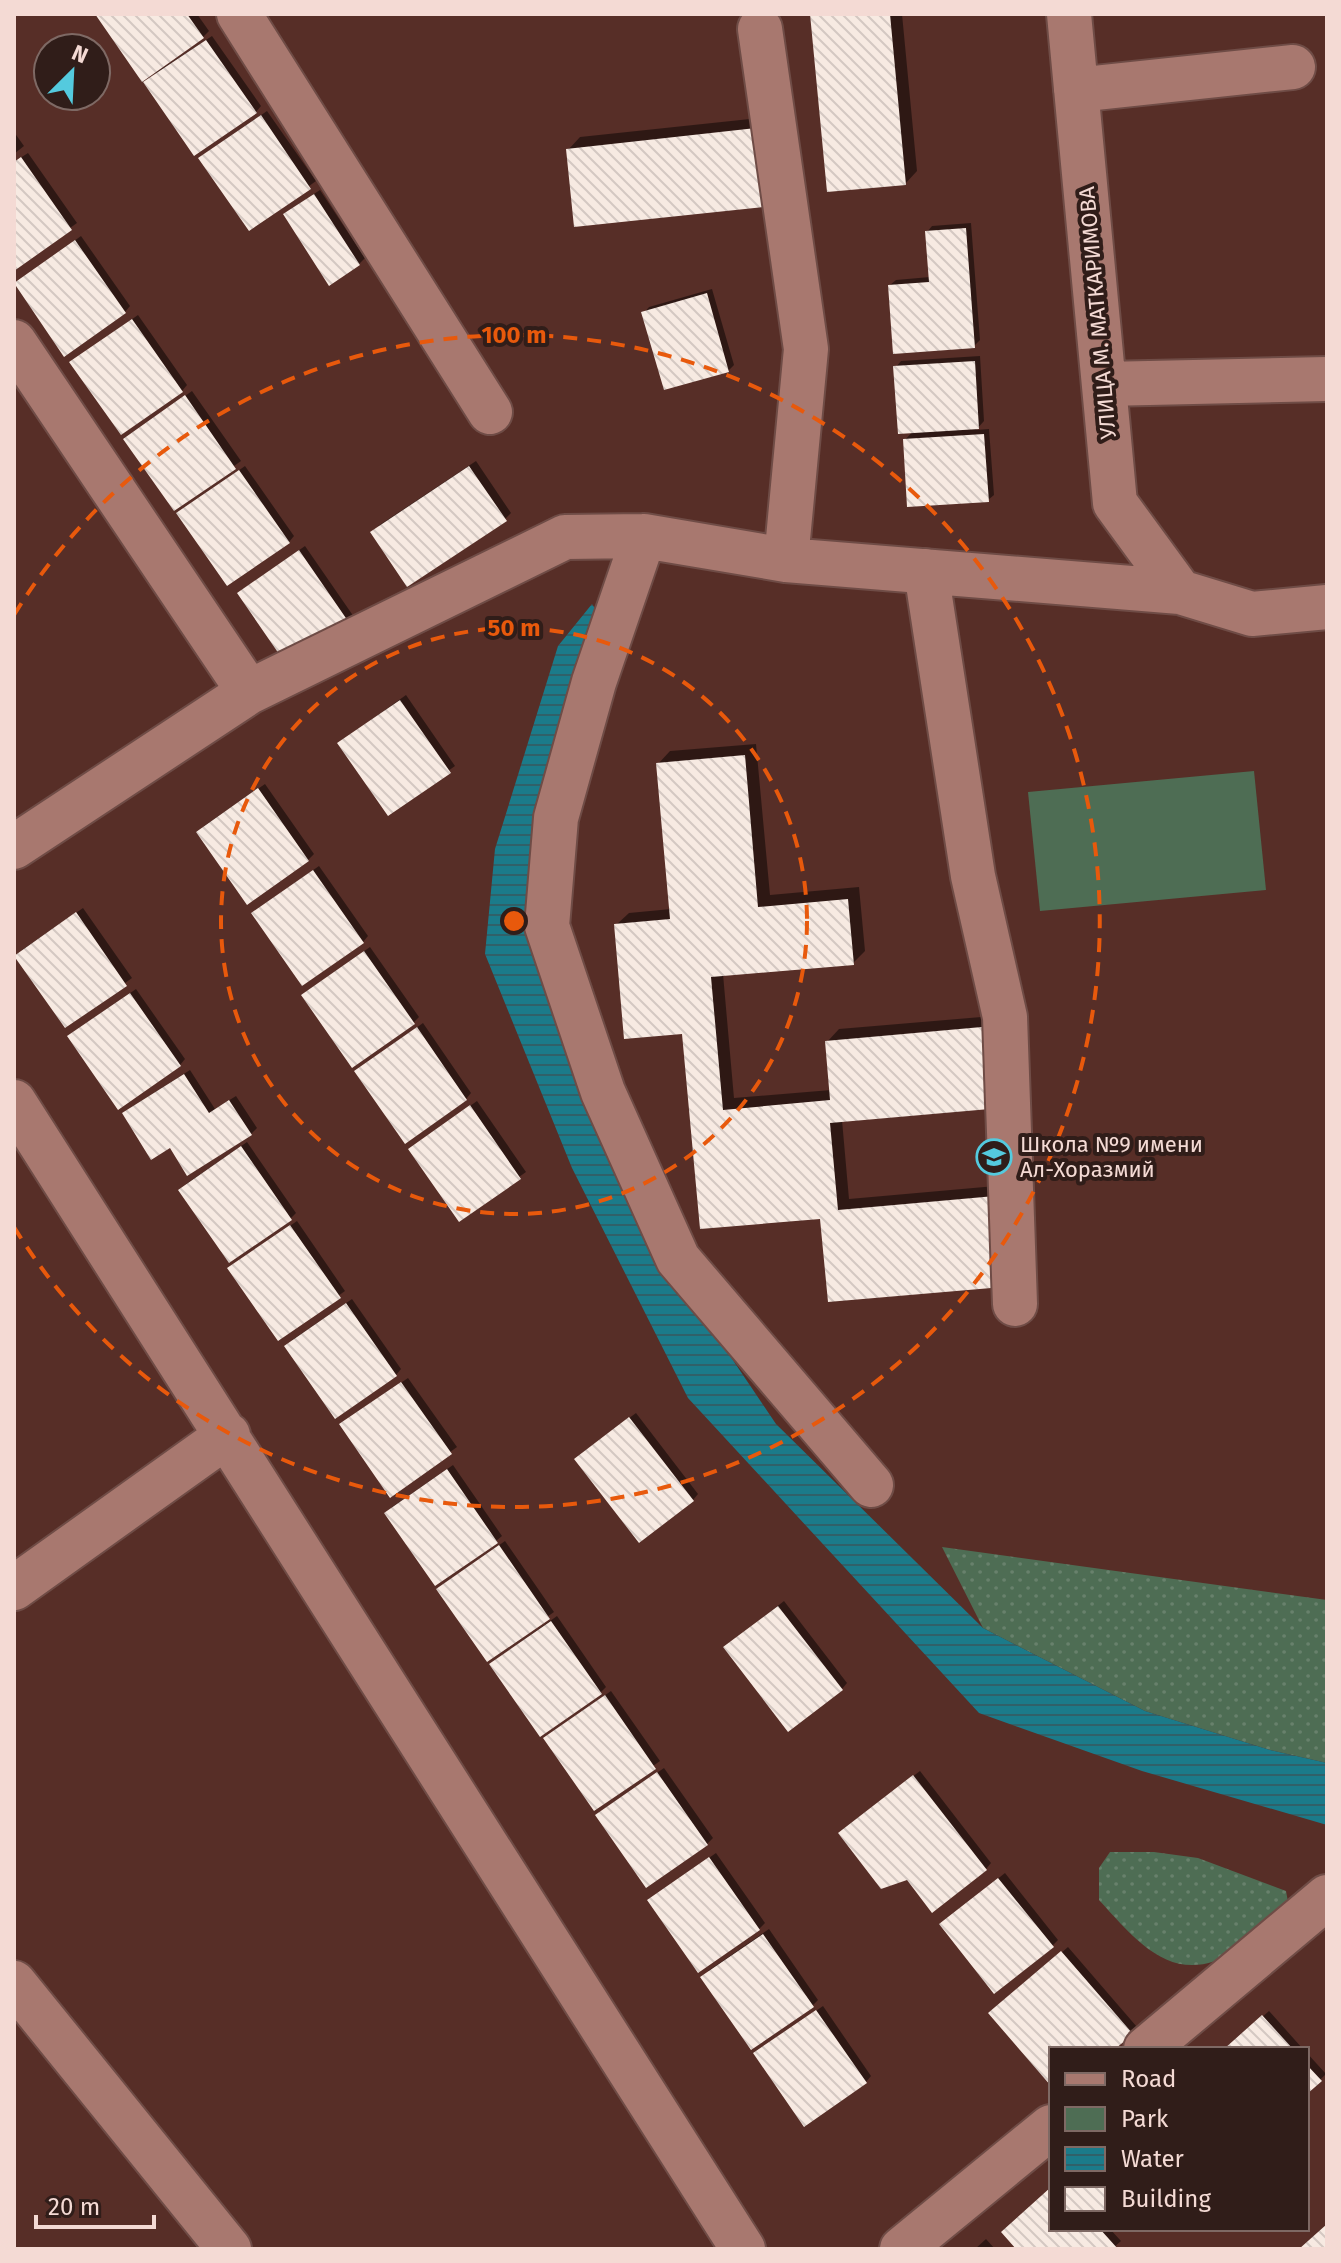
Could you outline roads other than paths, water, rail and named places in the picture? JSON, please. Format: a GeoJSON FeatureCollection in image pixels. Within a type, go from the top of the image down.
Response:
{"type":"FeatureCollection","features":[{"type":"Feature","properties":{"kind":"street"},"geometry":{"type":"LineString","coordinates":[[239,14],[490,412]]}},
{"type":"Feature","properties":{"kind":"street","name":"УЛИЦА М. МАТКАРИМОВА"},"geometry":{"type":"LineString","coordinates":[[1069,14],[1115,503],[1180,592]]}},
{"type":"Feature","properties":{"kind":"street"},"geometry":{"type":"LineString","coordinates":[[760,29],[806,349],[786,560]]}},
{"type":"Feature","properties":{"kind":"street"},"geometry":{"type":"LineString","coordinates":[[1076,90],[1293,67]]}},
{"type":"Feature","properties":{"kind":"street"},"geometry":{"type":"LineString","coordinates":[[14,342],[249,692]]}},
{"type":"Feature","properties":{"kind":"street"},"geometry":{"type":"LineString","coordinates":[[1104,384],[1327,379]]}},
{"type":"Feature","properties":{"kind":"street"},"geometry":{"type":"LineString","coordinates":[[644,536],[594,682],[556,818],[547,926],[603,1092],[678,1259],[871,1485]]}},
{"type":"Feature","properties":{"kind":"street"},"geometry":{"type":"LineString","coordinates":[[14,847],[249,692],[565,537],[644,536],[786,560],[1180,592],[1252,614],[1327,607]]}},
{"type":"Feature","properties":{"kind":"street"},"geometry":{"type":"LineString","coordinates":[[926,571],[973,876],[1005,1017],[1015,1304]]}},
{"type":"Feature","properties":{"kind":"street"},"geometry":{"type":"LineString","coordinates":[[14,1102],[743,2249]]}},
{"type":"Feature","properties":{"kind":"street"},"geometry":{"type":"LineString","coordinates":[[14,1588],[228,1435]]}},
{"type":"Feature","properties":{"kind":"street"},"geometry":{"type":"LineString","coordinates":[[1148,2047],[1327,1897]]}},
{"type":"Feature","properties":{"kind":"street"},"geometry":{"type":"LineString","coordinates":[[14,1983],[229,2249]]}},
{"type":"Feature","properties":{"kind":"street"},"geometry":{"type":"LineString","coordinates":[[902,2249],[1049,2129]]}},
{"type":"Feature","properties":{"kind":"water"},"geometry":{"type":"Polygon","coordinates":[[[592,604],[608,628],[597,744],[561,901],[650,1237],[776,1424],[983,1628],[1145,1711],[1270,1750],[1327,1763],[1327,1825],[1142,1771],[979,1713],[688,1398],[572,1168],[485,954],[495,849],[558,646],[592,604]]]}},
{"type":"Feature","properties":{"kind":"place","name":"Школа №9 имени Ал-Хоразмий"},"geometry":{"type":"Point","coordinates":[994,1157]}}]}
